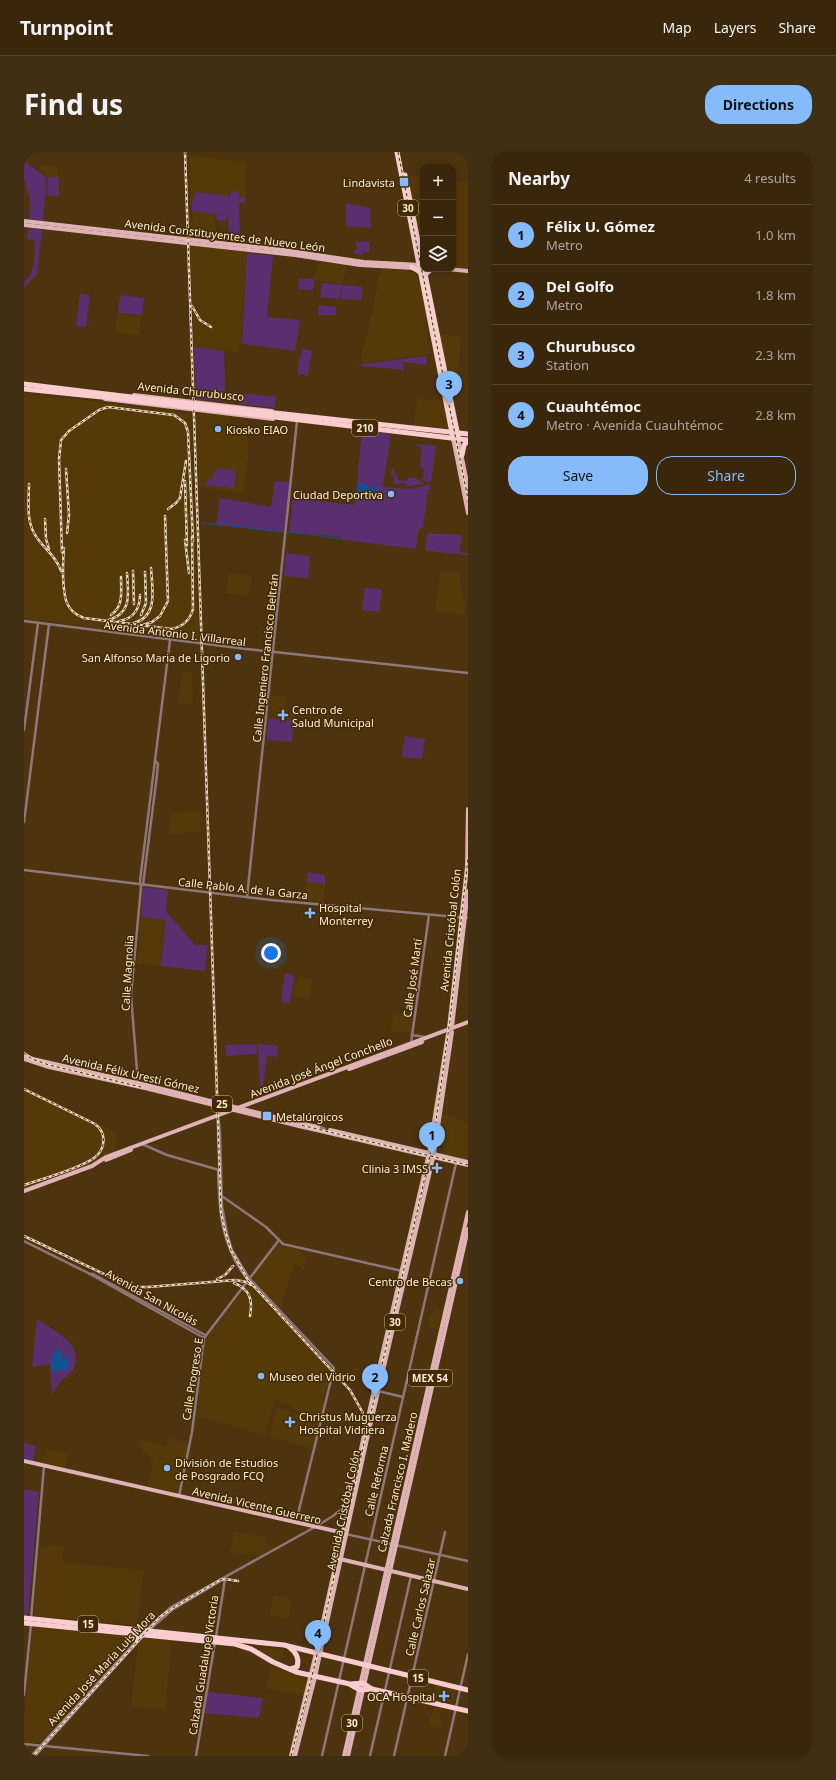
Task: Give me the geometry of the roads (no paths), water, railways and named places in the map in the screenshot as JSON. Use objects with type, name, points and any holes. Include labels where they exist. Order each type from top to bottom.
[{"type":"highway","name":"30","points":[[399,152],[402,159],[420,256]]},
{"type":"highway","name":"30","points":[[399,152],[420,258]]},
{"type":"highway","points":[[402,159],[402,173],[407,185]]},
{"type":"highway","points":[[412,267],[418,270],[420,268]]},
{"type":"highway","name":"30","points":[[423,272],[455,436]]},
{"type":"highway","name":"30","points":[[444,379],[449,417],[455,436]]},
{"type":"highway","name":"Avenida Churubusco","points":[[24,383],[37,388],[97,395],[121,400],[258,415],[278,419],[455,436],[468,434]]},
{"type":"highway","name":"Avenida Churubusco","points":[[24,390],[37,388]]},
{"type":"highway","name":"Avenida Churubusco","points":[[97,395],[114,395],[436,430],[468,441]]},
{"type":"highway","points":[[436,430],[444,429],[449,426],[449,417]]},
{"type":"highway","points":[[462,455],[464,445],[468,441]]},
{"type":"highway","points":[[24,1619],[31,1618]]},
{"type":"highway","name":"15","points":[[24,1619],[31,1618],[120,1627],[192,1639],[289,1646],[468,1690]]},
{"type":"highway","name":"15","points":[[31,1618],[80,1628],[201,1636],[248,1647],[289,1669],[313,1676],[350,1684],[362,1684],[372,1689],[468,1711]]},
{"type":"highway","points":[[69,1622],[80,1628],[91,1624]]},
{"type":"highway","points":[[110,1631],[120,1627]]},
{"type":"highway","points":[[137,1640],[143,1632]]},
{"type":"highway","points":[[174,1637],[175,1635],[185,1634]]},
{"type":"highway","points":[[192,1639],[193,1637],[201,1636]]},
{"type":"highway","points":[[289,1646],[296,1654],[298,1663],[296,1668],[289,1669]]},
{"type":"highway","name":"15","points":[[350,1684],[361,1690],[372,1689]]},
{"type":"main road","name":"Avenida Constituyentes de Nuevo León","points":[[24,221],[331,259],[360,265],[412,267]]},
{"type":"main road","name":"Avenida Constituyentes de Nuevo León","points":[[24,225],[227,246],[325,259],[338,258],[420,267]]},
{"type":"main road","points":[[456,270],[468,271]]},
{"type":"main road","name":"Avenida Churubusco","points":[[97,395],[187,400],[282,413]]},
{"type":"main road","name":"Avenida Churubusco","points":[[97,395],[114,401],[278,419]]},
{"type":"main road","points":[[186,410],[183,408],[183,404],[187,400]]},
{"type":"main road","points":[[201,402],[201,411]]},
{"type":"main road","points":[[210,412],[208,407],[211,403]]},
{"type":"main road","name":"30","points":[[455,436],[462,455],[468,487]]},
{"type":"main road","name":"30","points":[[455,436],[468,513]]},
{"type":"main road","name":"Avenida Cristóbal Colón","points":[[295,1756],[339,1559],[347,1510],[431,1155],[450,1030],[455,970],[465,918],[468,809]]},
{"type":"main road","name":"Avenida Cristóbal Colón","points":[[454,995],[459,975],[468,891]]},
{"type":"main road","points":[[455,970],[459,975]]},
{"type":"main road","name":"Avenida José Ángel Conchello","points":[[387,1053],[427,1037],[468,1024]]},
{"type":"main road","name":"Avenida José Ángel Conchello","points":[[24,1192],[89,1170],[108,1159],[144,1144],[468,1024]]},
{"type":"main road","name":"Avenida Cristóbal Colón","points":[[431,1155],[444,1061],[450,1030]]},
{"type":"main road","name":"Avenida Félix Uresti Gómez","points":[[24,1055],[33,1059],[299,1124],[431,1155],[468,1162]]},
{"type":"main road","name":"Avenida Félix Uresti Gómez","points":[[24,1059],[49,1067],[143,1085]]},
{"type":"main road","name":"Avenida Félix Uresti Gómez","points":[[431,1155],[468,1166]]},
{"type":"main road","name":"Calzada Francisco I. Madero","points":[[394,1544],[468,1212]]},
{"type":"main road","name":"Calzada Francisco I. Madero","points":[[348,1756],[366,1666],[468,1228]]},
{"type":"main road","name":"Avenida Cristóbal Colón","points":[[347,1510],[376,1391]]},
{"type":"main road","name":"Avenida Vicente Guerrero","points":[[24,1461],[344,1534]]},
{"type":"main road","points":[[339,1559],[468,1589]]},
{"type":"main road","name":"Avenida Cristóbal Colón","points":[[290,1756],[313,1676]]},
{"type":"main road","name":"Calzada Francisco I. Madero","points":[[344,1756],[361,1690]]},
{"type":"street","name":"Calle Ingeniero Francisco Beltrán","points":[[248,897],[297,421]]},
{"type":"street","name":"Avenida Antonio I. Villarreal","points":[[24,621],[170,640],[468,673]]},
{"type":"street","points":[[24,730],[38,623]]},
{"type":"street","points":[[24,822],[49,624]]},
{"type":"street","name":"Calle Magnolia","points":[[143,1085],[131,1000],[141,886],[170,640]]},
{"type":"street","name":"Calle Pablo A. de la Garza","points":[[24,870],[141,886],[465,918]]},
{"type":"street","name":"Calle José Martí","points":[[411,1043],[428,915]]},
{"type":"street","points":[[412,1035],[427,1037]]},
{"type":"street","name":"25","points":[[143,1085],[243,1108],[321,1129]]},
{"type":"street","name":"25","points":[[143,1085],[235,1111],[313,1130],[321,1129]]},
{"type":"street","points":[[218,1117],[220,1195],[224,1222],[231,1247],[249,1279],[334,1368],[296,1522]]},
{"type":"street","points":[[144,1144],[167,1155],[220,1170]]},
{"type":"street","name":"Calle Reforma","points":[[322,1756],[456,1163]]},
{"type":"street","points":[[220,1195],[287,1245],[404,1272]]},
{"type":"street","name":"Calle Progreso E","points":[[179,1496],[192,1432],[205,1336],[279,1240]]},
{"type":"street","name":"Avenida San Nicolás","points":[[24,1241],[90,1274],[205,1336]]},
{"type":"street","points":[[376,1391],[403,1397]]},
{"type":"street","points":[[24,1694],[44,1466]]},
{"type":"street","name":"Avenida José María Luis Mora","points":[[35,1756],[42,1746],[143,1632],[172,1610],[226,1577],[347,1510]]},
{"type":"street","name":"Calle Carlos Salazar","points":[[394,1756],[445,1532]]},
{"type":"street","points":[[344,1534],[468,1561]]},
{"type":"street","points":[[370,1756],[411,1576]]},
{"type":"street","name":"Calzada Guadalupe Victoria","points":[[196,1756],[226,1577]]},
{"type":"street","name":"Avenida José María Luis Mora","points":[[31,1756],[42,1746],[137,1640]]},
{"type":"street","points":[[445,1756],[468,1654]]},
{"type":"street","points":[[24,1744],[148,1756]]},
{"type":"water","points":[[361,483],[370,488],[377,487],[377,498],[366,499],[362,497],[357,491],[358,485]]},
{"type":"water","points":[[57,1349],[63,1354],[61,1357],[63,1359],[68,1356],[69,1361],[66,1371],[52,1371],[51,1357]]},
{"type":"waterway","points":[[202,523],[284,532]]},
{"type":"waterway","points":[[289,532],[343,539]]},
{"type":"railway","points":[[185,152],[221,1212],[231,1250],[248,1280],[350,1390],[363,1413]]},
{"type":"railway","points":[[398,152],[468,499]]},
{"type":"railway","points":[[192,306],[200,320],[211,327]]},
{"type":"railway","points":[[62,552],[59,459],[61,440],[69,431],[99,410],[108,407],[174,415],[185,423],[188,432],[193,541]]},
{"type":"railway","points":[[168,509],[180,498],[186,461]]},
{"type":"railway","points":[[66,469],[69,515],[67,533]]},
{"type":"railway","points":[[185,481],[187,545]]},
{"type":"railway","points":[[29,484],[28,509],[31,527],[37,538],[56,560],[61,571]]},
{"type":"railway","points":[[143,625],[152,622],[160,616],[168,601],[165,516]]},
{"type":"railway","points":[[45,519],[46,539],[49,549]]},
{"type":"railway","points":[[64,548],[63,576],[66,602],[72,611],[77,615],[84,618],[171,629],[179,627],[185,622],[193,609],[192,537]]},
{"type":"railway","points":[[185,540],[189,573]]},
{"type":"railway","points":[[134,623],[142,619],[151,608],[153,592],[151,568]]},
{"type":"railway","points":[[133,571],[134,604]]},
{"type":"railway","points":[[141,615],[146,603],[145,572]]},
{"type":"railway","points":[[109,620],[117,617],[126,607],[128,595],[127,573]]},
{"type":"railway","points":[[111,615],[120,603],[121,577]]},
{"type":"railway","points":[[119,621],[129,618],[135,612],[139,604],[140,595]]},
{"type":"railway","points":[[291,1756],[314,1668],[433,1142],[450,1020],[468,858]]},
{"type":"railway","points":[[24,1053],[32,1059],[49,1065],[468,1165]]},
{"type":"railway","points":[[24,1089],[95,1124],[102,1132],[104,1141],[98,1154],[87,1162],[24,1185]]},
{"type":"railway","points":[[24,1236],[134,1287],[236,1280],[246,1282],[251,1285]]},
{"type":"railway","points":[[217,1279],[225,1275],[233,1266]]},
{"type":"railway","points":[[234,1283],[244,1288],[249,1296],[251,1305],[250,1316]]},
{"type":"railway","points":[[33,1756],[160,1617],[220,1580],[225,1579],[238,1581]]},
{"type":"place","name":"Lindavista","points":[[404,182]]},
{"type":"place","name":"Churubusco","points":[[449,404]]},
{"type":"place","name":"Kiosko EIAO","points":[[218,429]]},
{"type":"place","name":"Ciudad Deportiva","points":[[391,494]]},
{"type":"place","name":"San Alfonso Maria de Ligorio","points":[[238,657]]},
{"type":"place","name":"Centro de Salud Municipal","points":[[283,715]]},
{"type":"place","name":"Hospital Monterrey","points":[[310,913]]},
{"type":"place","name":"Metalúrgicos","points":[[267,1116]]},
{"type":"place","name":"Félix U. Gómez","points":[[432,1155]]},
{"type":"place","name":"Clinia 3 IMSS","points":[[437,1168]]},
{"type":"place","name":"Centro de Becas","points":[[460,1281]]},
{"type":"place","name":"Museo del Vidrio","points":[[261,1376]]},
{"type":"place","name":"Del Golfo","points":[[375,1397]]},
{"type":"place","name":"Christus Muguerza Hospital Vidriera","points":[[290,1422]]},
{"type":"place","name":"División de Estudios de Posgrado FCQ","points":[[167,1468]]},
{"type":"place","name":"Cuauhtémoc","points":[[318,1653]]},
{"type":"place","name":"OCA Hospital","points":[[444,1696]]}]
